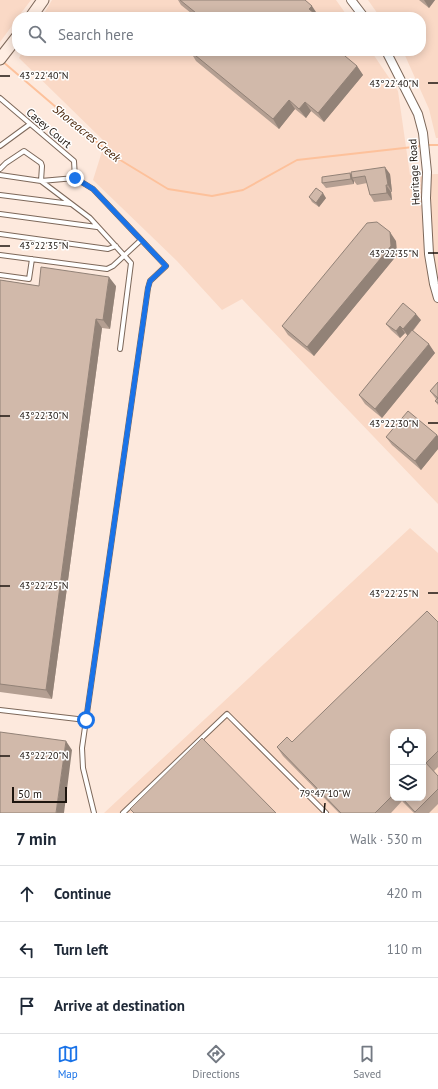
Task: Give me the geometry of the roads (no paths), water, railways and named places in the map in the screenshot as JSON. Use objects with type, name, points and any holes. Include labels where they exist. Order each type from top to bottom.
[{"type":"street","points":[[35,12],[43,0]]},
{"type":"street","points":[[351,0],[360,12]]},
{"type":"street","points":[[0,58],[12,43]]},
{"type":"street","name":"Heritage Road","points":[[389,56],[418,114],[423,133],[429,254],[438,298]]},
{"type":"lane","name":"Casey Court","points":[[0,98],[74,161],[75,178]]},
{"type":"lane","points":[[0,146],[30,124]]},
{"type":"lane","points":[[0,169],[24,151],[41,163],[41,181]]},
{"type":"lane","points":[[0,175],[41,181],[75,178],[93,189],[166,266],[150,281],[148,288],[82,748],[83,768],[94,813]]},
{"type":"lane","points":[[41,181],[90,218],[131,263],[120,349]]},
{"type":"lane","points":[[0,195],[71,204]]},
{"type":"lane","points":[[0,214],[98,227]]},
{"type":"lane","points":[[0,234],[108,249],[116,246]]},
{"type":"lane","points":[[0,255],[107,269],[113,266],[141,240]]},
{"type":"lane","points":[[0,275],[28,279],[32,259]]},
{"type":"lane","points":[[0,710],[86,720]]},
{"type":"lane","points":[[123,813],[227,714],[326,813]]},
{"type":"waterway","name":"Shoreacres Creek","points":[[2,61],[112,155],[168,189],[212,196],[243,190],[297,160],[422,146]]},
{"type":"waterway","name":"Shoreacres Creek","points":[[426,145],[438,145]]}]
